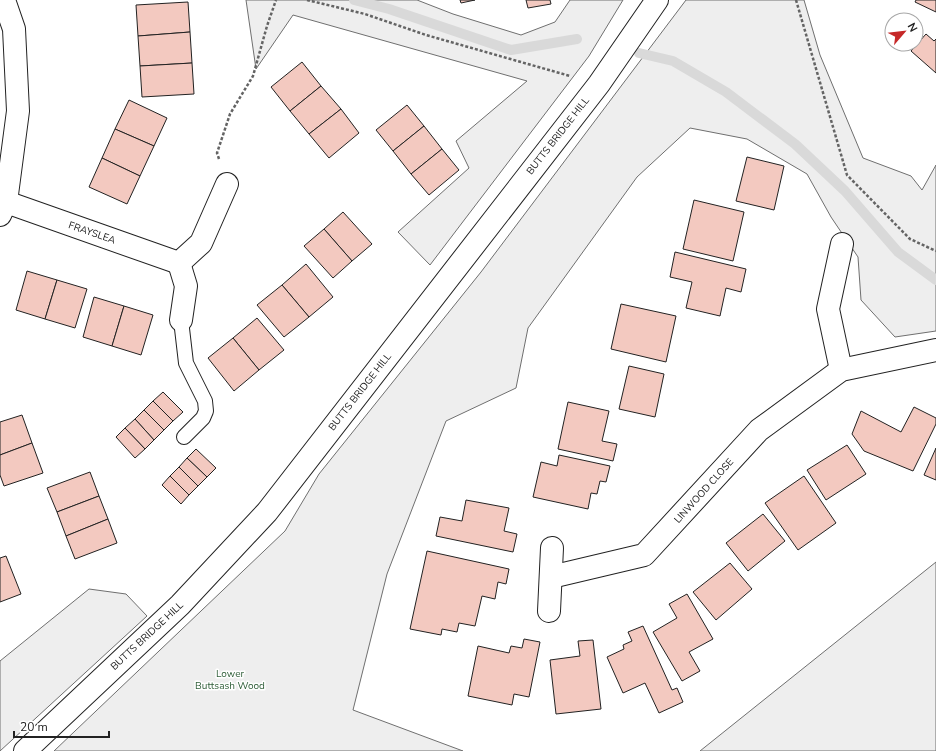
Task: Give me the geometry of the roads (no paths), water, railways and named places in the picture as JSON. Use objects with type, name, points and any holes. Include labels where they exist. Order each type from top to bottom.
[{"type":"street","points":[[3,209],[18,111],[14,29],[4,0]]},
{"type":"street","name":"BUTTS BRIDGE HILL","points":[[25,751],[180,605],[267,512],[599,84],[657,0]]},
{"type":"street","points":[[181,320],[186,286],[179,264],[201,243],[227,184]]},
{"type":"street","name":"FRAYSLEA","points":[[3,209],[179,264]]},
{"type":"street","points":[[841,370],[828,309],[842,244]]},
{"type":"street","name":"LINWOOD CLOSE","points":[[551,577],[644,556],[759,430],[841,370],[936,350]]},
{"type":"street","points":[[549,610],[552,548]]},
{"type":"lane","points":[[181,320],[186,363],[205,401],[206,411],[203,418],[184,437]]},
{"type":"waterway","points":[[354,0],[389,9],[511,50],[577,39]]},
{"type":"waterway","points":[[639,53],[673,61],[726,92],[795,144],[845,191],[898,252],[936,280]]},
{"type":"park label","name":"Lower Buttsash Wood","points":[[230,680]]}]
